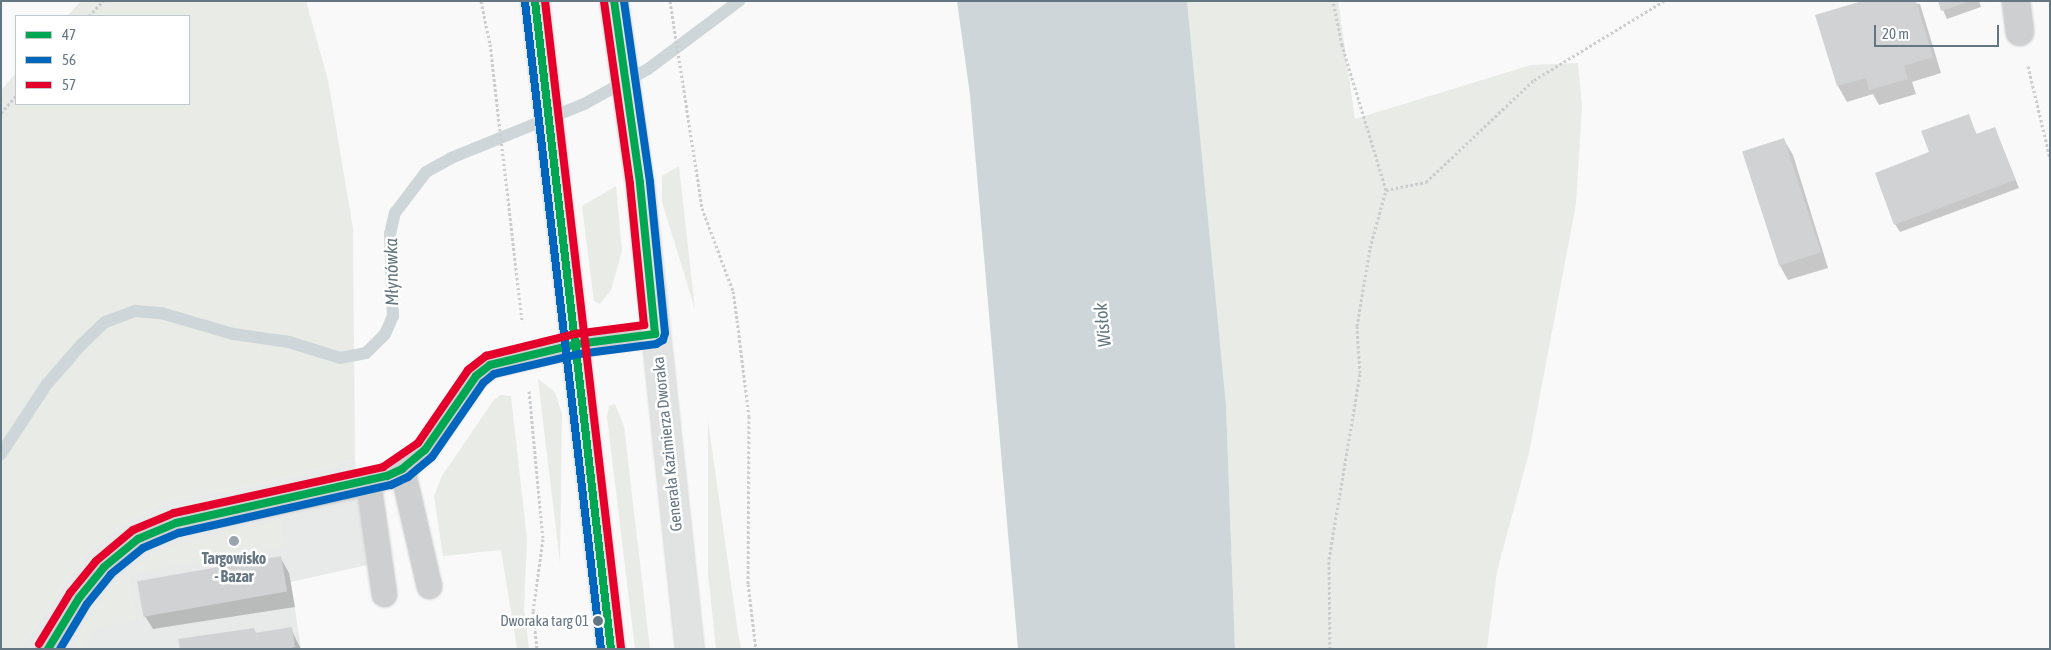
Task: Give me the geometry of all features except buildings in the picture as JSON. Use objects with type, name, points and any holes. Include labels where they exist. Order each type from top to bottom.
[{"type":"main road","name":"Generała Kazimierza Dworaka","points":[[614,1],[640,183],[690,649]]},
{"type":"main road","points":[[536,10],[611,649]]},
{"type":"street","points":[[2016,1],[2020,32]]},
{"type":"lane","points":[[48,649],[79,598],[104,566],[138,539],[176,523],[368,482],[402,469],[425,450],[476,376],[501,360],[576,344],[655,334]]},
{"type":"lane","points":[[402,469],[429,586]]},
{"type":"lane","points":[[368,482],[384,594]]},
{"type":"path","points":[[91,15],[103,1]]},
{"type":"path","points":[[481,1],[490,44],[513,236],[543,540],[533,611],[537,649]]},
{"type":"path","points":[[670,1],[702,208],[732,291],[737,320],[748,416],[748,584],[756,649]]},
{"type":"path","points":[[1330,649],[1329,559],[1360,373],[1357,326],[1370,248],[1386,190],[1342,44],[1333,1]]},
{"type":"path","points":[[1386,190],[1426,182],[1534,80],[1664,1]]},
{"type":"path","points":[[2020,32],[2050,158]]},
{"type":"path","points":[[1,112],[15,97]]},
{"type":"shaded area","points":[[81,1],[306,1],[328,80],[353,228],[355,460],[251,486],[171,500],[123,524],[83,557],[20,649],[1,649],[1,90],[15,74],[15,105],[190,105],[190,15],[68,15]]},
{"type":"shaded area","points":[[1187,1],[1338,1],[1355,119],[1531,65],[1578,63],[1582,106],[1576,204],[1529,453],[1497,571],[1487,649],[1235,649],[1226,405]]},
{"type":"shaded area","points":[[679,166],[695,309],[662,202],[662,176]]},
{"type":"shaded area","points":[[616,186],[622,251],[611,290],[600,304],[594,301],[582,206]]},
{"type":"shaded area","points":[[538,379],[555,392],[562,414],[560,563]]},
{"type":"shaded area","points":[[500,395],[511,396],[527,539],[524,609],[529,649],[517,649],[501,550],[443,556],[434,496],[442,476],[493,401]]},
{"type":"shaded area","points":[[615,404],[624,426],[650,649],[635,649],[607,417],[609,406]]},
{"type":"shaded area","points":[[708,421],[741,649],[716,649],[708,574]]},
{"type":"shaded area","name":"Targowisko - Bazar","points":[[355,460],[367,565],[291,582],[301,649],[20,649],[83,557],[123,524],[171,500],[251,486]]},
{"type":"shaded area","points":[[282,519],[284,548],[129,574],[137,621],[95,627],[83,649],[74,649],[84,624],[113,585],[154,553],[185,540]]},
{"type":"water","name":"Wisłok","points":[[957,1],[1187,1],[1226,405],[1235,649],[1018,649],[970,95]]},
{"type":"waterway","name":"Młynówka","points":[[1,454],[47,384],[81,345],[105,322],[136,311],[161,313],[233,334],[289,342],[340,358],[366,353],[385,334],[393,316],[390,234],[395,213],[426,172],[451,158],[584,104],[648,69],[739,1]]},
{"type":"transit line","name":"47","points":[[535,1],[611,649]]},
{"type":"transit line","name":"57","points":[[545,1],[621,648]]},
{"type":"transit line","name":"47","points":[[48,649],[79,598],[104,567],[138,539],[176,523],[387,476],[402,469],[425,450],[476,376],[490,365],[577,344],[655,334],[640,183],[614,1]]},
{"type":"transit line","name":"56","points":[[60,649],[87,604],[111,574],[143,548],[179,533],[391,485],[408,477],[432,457],[483,383],[494,374],[579,354],[656,344],[663,340],[665,333],[650,182],[624,1]]},
{"type":"transit line","name":"56","points":[[525,2],[601,649]]},
{"type":"transit line","name":"57","points":[[39,644],[70,593],[96,561],[133,530],[174,513],[383,467],[418,443],[468,370],[486,356],[575,334],[644,325],[630,184],[604,2]]},
{"type":"place","name":"Targowisko - Bazar","points":[[234,541]]},
{"type":"place","name":"Dworaka targ 01","points":[[598,621]]}]
